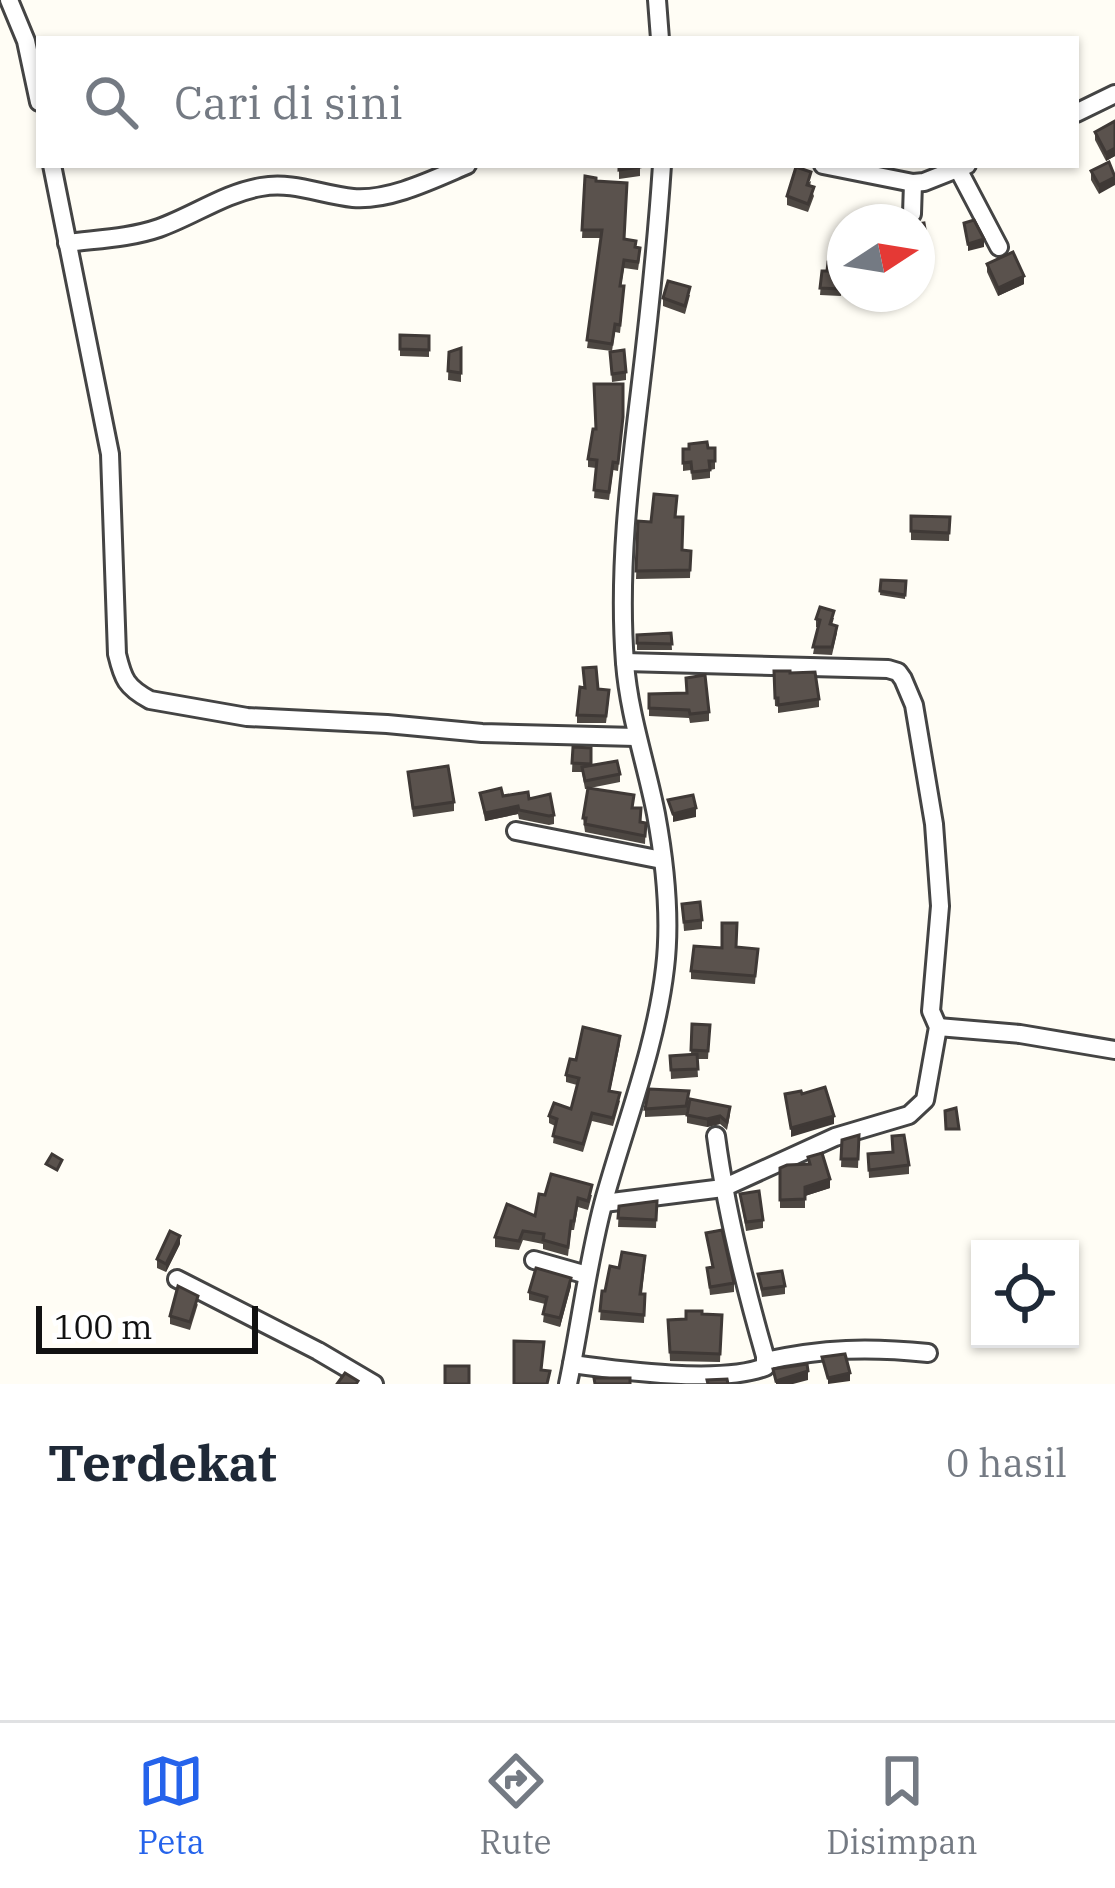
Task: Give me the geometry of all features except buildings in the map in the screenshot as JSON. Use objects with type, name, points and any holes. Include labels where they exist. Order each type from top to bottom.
[{"type":"street","points":[[9,0],[26,41],[36,88]]},
{"type":"street","points":[[657,0],[659,36]]},
{"type":"street","points":[[1079,112],[1115,94]]},
{"type":"street","points":[[53,168],[113,476],[117,654],[123,679],[135,692],[150,700],[247,717],[482,733],[636,737]]},
{"type":"street","points":[[68,243],[158,228],[265,186],[368,198],[459,168]]},
{"type":"street","points":[[568,1384],[587,1275],[665,968],[667,907],[656,813],[636,737],[625,662],[626,511],[662,168]]},
{"type":"street","points":[[838,168],[913,183],[934,172]]},
{"type":"street","points":[[963,168],[999,247]]},
{"type":"street","points":[[912,204],[913,183]]},
{"type":"street","points":[[604,1203],[723,1188],[836,1137],[916,1111],[925,1100],[938,1027],[931,1010],[940,906],[934,824],[914,705],[901,675],[888,669],[625,662]]},
{"type":"street","points":[[517,831],[662,860]]},
{"type":"street","points":[[938,1027],[1020,1034],[1115,1050]]},
{"type":"street","points":[[572,1364],[700,1381],[722,1381],[765,1367],[738,1262],[716,1136]]},
{"type":"street","points":[[534,1260],[587,1275]]},
{"type":"street","points":[[177,1279],[374,1384]]},
{"type":"street","points":[[765,1360],[864,1347],[928,1353]]}]
